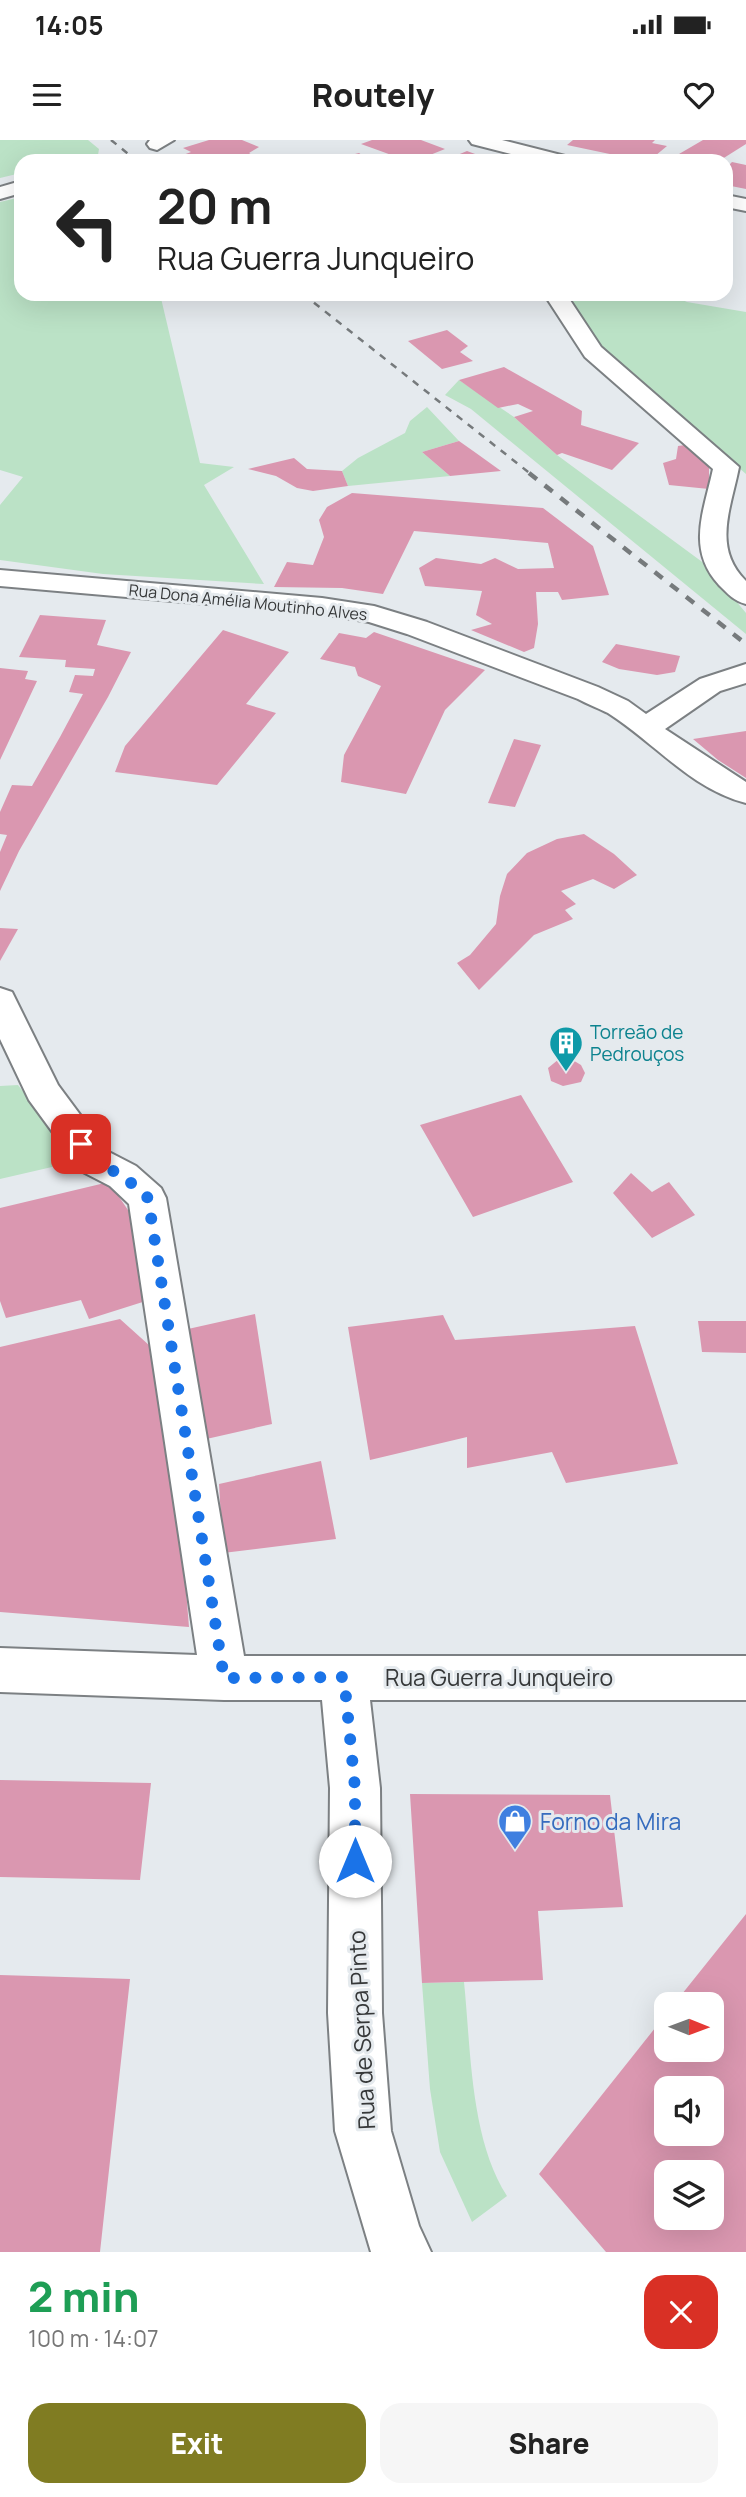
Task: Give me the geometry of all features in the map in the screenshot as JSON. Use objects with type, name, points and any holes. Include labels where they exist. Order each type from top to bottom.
[{"type":"street","points":[[479,140],[534,154]]},
{"type":"street","points":[[560,301],[593,352],[726,467],[712,542],[714,558],[724,574],[746,596]]},
{"type":"street","name":"Rua Dona Amélia Moutinho Alves","points":[[0,578],[322,606],[374,614],[588,692],[618,707],[673,750],[730,787],[746,793]]},
{"type":"street","points":[[646,728],[710,685],[746,673]]},
{"type":"street","points":[[0,1000],[42,1091],[94,1161],[123,1176],[148,1198],[224,1678]]},
{"type":"street","name":"Rua Guerra Junqueiro","points":[[0,1670],[224,1678],[746,1678]]},
{"type":"street","name":"Rua de Serpa Pinto","points":[[344,1677],[355,1788],[355,2013],[363,2131],[394,2238],[402,2252]]},
{"type":"green space","points":[[0,140],[88,140],[99,149],[98,154],[14,154],[14,175],[0,178]]},
{"type":"green space","points":[[14,199],[14,301],[162,301],[200,463],[234,467],[204,485],[264,584],[103,574],[0,560],[0,505],[23,477],[0,470],[0,202]]},
{"type":"green space","points":[[567,301],[685,301],[746,312],[746,474],[604,351]]},
{"type":"green space","points":[[459,380],[514,417],[557,455],[705,564],[746,613],[746,634],[471,409],[445,395]]},
{"type":"green space","points":[[427,407],[459,441],[422,452],[450,476],[348,486],[342,471],[358,458],[405,433],[410,421]]},
{"type":"green space","points":[[18,1085],[78,1161],[0,1179],[0,1086]]},
{"type":"green space","points":[[464,1982],[479,2121],[495,2173],[507,2196],[472,2222],[440,2152],[430,2089],[422,1983]]},
{"type":"building","points":[[209,140],[242,140],[259,147],[251,154],[186,154],[191,152],[183,148]]},
{"type":"building","points":[[372,140],[421,140],[445,149],[432,154],[389,154],[361,144]]},
{"type":"building","points":[[573,140],[655,140],[652,143],[667,146],[657,154],[610,154],[567,145]]},
{"type":"building","points":[[703,140],[746,140],[746,144],[730,154],[679,154]]},
{"type":"building","points":[[733,162],[746,165],[746,189],[733,186]]},
{"type":"building","points":[[447,330],[468,346],[460,352],[473,361],[442,369],[408,341]]},
{"type":"building","points":[[504,367],[582,411],[581,425],[639,443],[612,470],[562,453],[557,455],[514,417],[533,411],[518,404],[498,408],[459,380]]},
{"type":"building","points":[[459,441],[501,471],[450,476],[422,452]]},
{"type":"building","points":[[685,445],[698,450],[709,462],[709,489],[669,485],[663,463],[676,459],[678,446]]},
{"type":"building","points":[[294,458],[307,469],[342,471],[348,486],[313,491],[297,488],[276,476],[248,469]]},
{"type":"building","points":[[352,493],[543,508],[593,546],[609,595],[562,600],[558,592],[536,592],[538,624],[534,648],[524,652],[471,630],[492,624],[476,615],[482,591],[425,586],[419,568],[436,558],[481,564],[495,558],[518,569],[554,568],[548,543],[414,531],[383,594],[342,588],[274,587],[287,562],[313,565],[324,537],[319,520],[327,507]]},
{"type":"building","points":[[40,615],[106,620],[97,645],[131,652],[19,851],[0,891],[0,852],[7,835],[0,834],[0,812],[12,785],[32,786],[60,737],[83,694],[69,692],[75,675],[93,676],[95,669],[65,667],[66,660],[19,657]]},
{"type":"building","points":[[223,630],[289,652],[246,704],[276,713],[217,785],[115,772],[125,746]]},
{"type":"building","points":[[374,632],[485,670],[445,710],[406,794],[341,782],[344,755],[381,686],[358,676],[355,667],[320,659],[339,633],[366,638]]},
{"type":"building","points":[[616,644],[680,656],[675,672],[657,675],[619,669],[602,662]]},
{"type":"building","points":[[0,668],[28,671],[25,679],[37,681],[0,760]]},
{"type":"building","points":[[746,731],[746,778],[693,739]]},
{"type":"building","points":[[514,739],[541,745],[515,807],[488,803]]},
{"type":"building","points":[[584,834],[614,854],[637,875],[614,889],[593,879],[561,891],[576,904],[565,910],[573,919],[534,935],[479,990],[457,963],[470,955],[496,924],[500,896],[507,874],[527,853],[557,839]]},
{"type":"building","points":[[0,928],[18,929],[0,961]]},
{"type":"building","name":"Torreão de Pedrouços","points":[[559,1059],[571,1059],[581,1065],[585,1073],[581,1082],[563,1086],[551,1081],[548,1068]]},
{"type":"building","points":[[521,1095],[573,1182],[473,1217],[420,1125]]},
{"type":"building","points":[[631,1173],[652,1192],[669,1182],[695,1215],[652,1238],[613,1193]]},
{"type":"building","points":[[109,1182],[130,1213],[149,1300],[89,1319],[81,1300],[6,1318],[0,1301],[0,1208]]},
{"type":"building","points":[[255,1314],[272,1424],[202,1440],[188,1329]]},
{"type":"building","points":[[443,1315],[455,1340],[635,1326],[678,1464],[566,1483],[552,1452],[467,1468],[467,1437],[370,1460],[348,1327]]},
{"type":"building","points":[[120,1319],[150,1346],[178,1492],[189,1627],[0,1612],[0,1347]]},
{"type":"building","points":[[698,1321],[746,1321],[746,1353],[702,1352]]},
{"type":"building","points":[[321,1461],[336,1539],[223,1553],[219,1484]]},
{"type":"building","points":[[0,1780],[151,1783],[140,1880],[0,1877]]},
{"type":"building","name":"Forno da Mira","points":[[410,1794],[610,1795],[623,1907],[538,1911],[543,1980],[422,1983]]},
{"type":"building","points":[[746,1914],[746,2252],[606,2252],[539,2174],[654,2029],[654,2062],[724,2062],[724,1992],[684,1992]]},
{"type":"building","points":[[0,1975],[130,1979],[100,2252],[0,2252]]},
{"type":"railway","points":[[111,140],[128,154]]},
{"type":"railway","points":[[312,301],[532,475]]},
{"type":"railway","points":[[529,473],[746,644]]},
{"type":"place","name":"Torreão de Pedrouços","points":[[566,1073]]},
{"type":"place","name":"Forno da Mira","points":[[515,1851]]},
{"type":"route","points":[[81,1144],[94,1161],[123,1176],[148,1198],[224,1678],[344,1677],[355,1788],[355,1861]]}]
